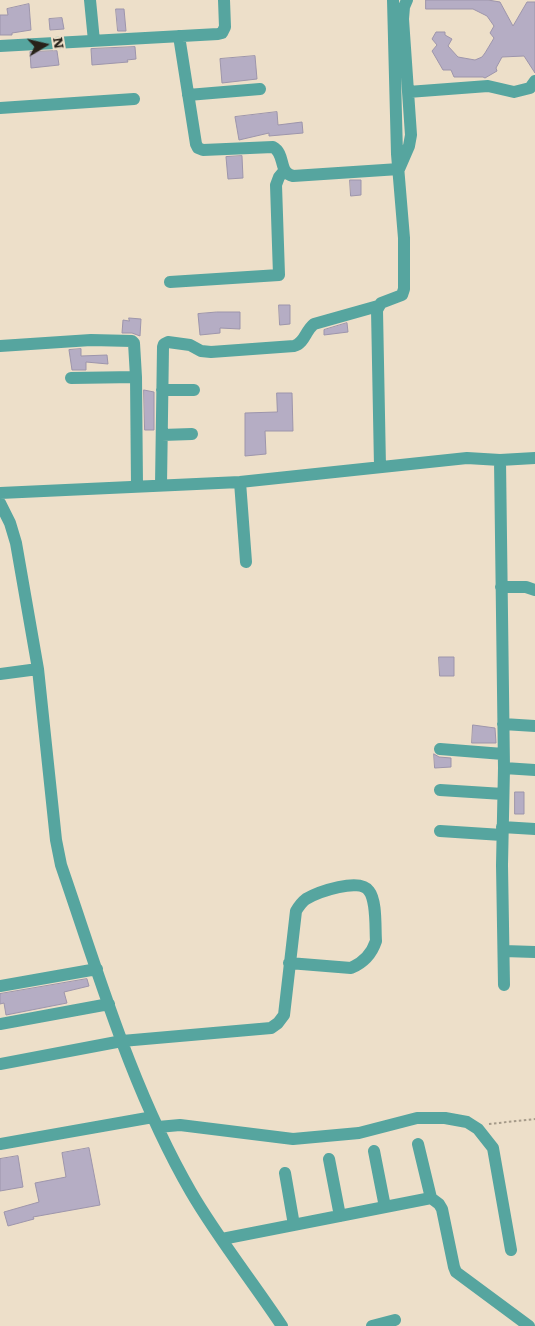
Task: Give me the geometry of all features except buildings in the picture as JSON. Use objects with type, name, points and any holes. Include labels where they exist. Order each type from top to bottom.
[{"type":"street","points":[[90,0],[94,40]]},
{"type":"street","points":[[0,46],[222,33],[225,27],[224,0]]},
{"type":"street","points":[[161,485],[164,344],[168,342],[190,345],[201,351],[211,352],[294,346],[302,342],[310,327],[314,324],[378,306],[402,295],[404,289],[404,238],[399,169],[393,0]]},
{"type":"street","points":[[399,169],[409,146],[410,135],[403,19],[407,0]]},
{"type":"street","points":[[179,36],[198,148],[203,150],[273,148],[279,153],[284,171],[288,175],[293,176],[399,169]]},
{"type":"street","points":[[408,92],[488,86],[514,92],[533,85]]},
{"type":"street","points":[[188,95],[260,88]]},
{"type":"street","points":[[0,108],[134,99]]},
{"type":"street","points":[[170,282],[279,275],[276,185],[284,171]]},
{"type":"street","points":[[378,306],[380,467]]},
{"type":"street","points":[[0,346],[128,340],[134,343],[137,486]]},
{"type":"street","points":[[71,378],[136,377]]},
{"type":"street","points":[[162,390],[194,390]]},
{"type":"street","points":[[162,435],[192,434]]},
{"type":"street","points":[[0,493],[240,482],[467,458],[500,460],[535,458]]},
{"type":"street","points":[[500,460],[504,768],[502,831],[504,985]]},
{"type":"street","points":[[240,482],[246,562]]},
{"type":"street","points":[[0,503],[10,523],[16,543],[38,668],[56,840],[61,865],[122,1041],[156,1122],[191,1192],[282,1326]]},
{"type":"street","points":[[501,587],[526,587],[535,590]]},
{"type":"street","points":[[0,674],[38,668]]},
{"type":"street","points":[[503,724],[535,726]]},
{"type":"street","points":[[440,749],[503,754]]},
{"type":"street","points":[[504,768],[535,770]]},
{"type":"street","points":[[440,790],[503,794]]},
{"type":"street","points":[[440,831],[535,829]]},
{"type":"street","points":[[0,1064],[122,1041],[271,1028],[284,1015],[289,963],[296,911],[300,904],[307,898],[340,887],[364,886],[369,890],[373,900],[376,941],[374,948],[368,955],[352,968],[289,963]]},
{"type":"street","points":[[504,951],[535,952]]},
{"type":"street","points":[[0,986],[97,969]]},
{"type":"street","points":[[0,1024],[109,1004]]},
{"type":"street","points":[[0,1144],[156,1122],[294,1139],[359,1133],[417,1118],[445,1118],[467,1122],[478,1129],[493,1148],[511,1250]]},
{"type":"street","points":[[418,1144],[431,1198],[442,1209],[456,1272],[529,1326]]},
{"type":"street","points":[[374,1151],[385,1207]]},
{"type":"street","points":[[330,1159],[340,1216]]},
{"type":"street","points":[[285,1173],[294,1225]]},
{"type":"street","points":[[222,1239],[431,1198]]},
{"type":"street","points":[[372,1326],[395,1320]]},
{"type":"path","points":[[486,1124],[535,1119]]}]
